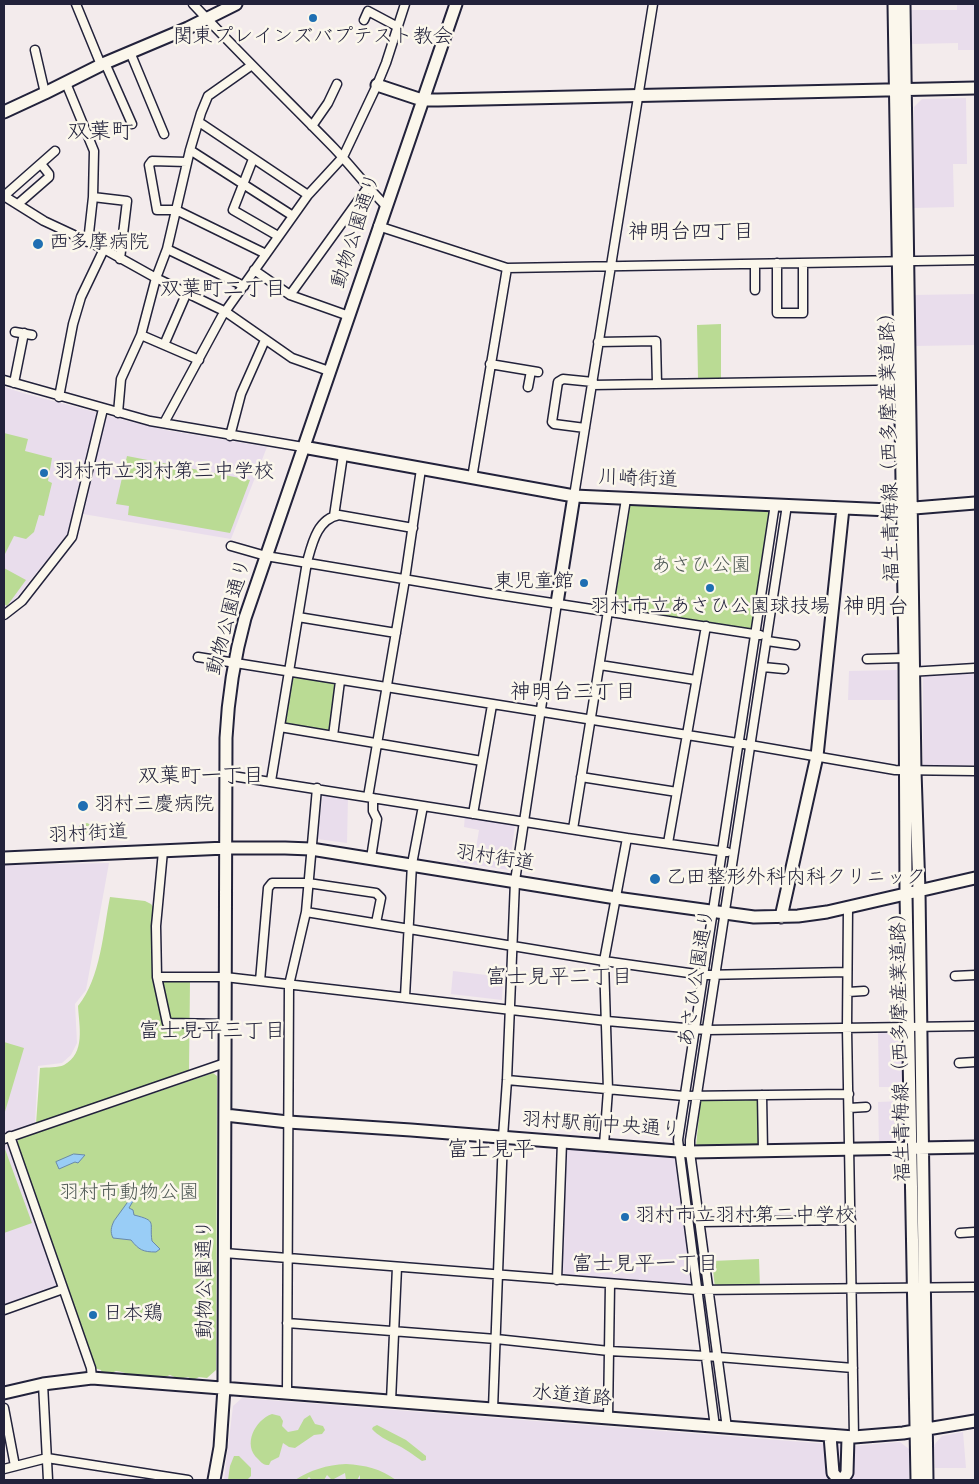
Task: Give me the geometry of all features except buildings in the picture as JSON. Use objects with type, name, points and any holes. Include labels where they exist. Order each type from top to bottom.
[{"type":"street","points":[[76,4],[132,124]]},
{"type":"street","points":[[193,4],[343,157],[385,205]]},
{"type":"street","points":[[164,423],[222,316],[308,195],[343,157],[377,85],[405,4]]},
{"type":"street","name":"動物公園通り","points":[[214,1480],[220,1447],[224,1388],[226,775],[228,698],[233,664],[245,618],[455,4]]},
{"type":"street","points":[[493,1409],[515,881],[557,602],[653,4]]},
{"type":"street","name":"福生青梅線（西多摩産業道路）","points":[[894,4],[900,90],[911,771],[919,891],[915,1027],[921,1430],[917,1480]]},
{"type":"street","name":"福生青梅線（西多摩産業道路）","points":[[900,90],[904,4]]},
{"type":"street","points":[[4,112],[103,64],[168,38],[207,19],[229,5]]},
{"type":"street","points":[[364,20],[368,11],[398,27]]},
{"type":"street","points":[[35,50],[45,93]]},
{"type":"street","points":[[130,52],[164,134]]},
{"type":"street","points":[[118,412],[121,379],[140,335],[156,278],[167,249],[190,150],[208,96],[252,65]]},
{"type":"street","points":[[66,83],[94,151],[93,197],[88,242]]},
{"type":"street","points":[[312,126],[328,103],[337,84]]},
{"type":"street","points":[[377,85],[422,100],[975,88]]},
{"type":"street","points":[[198,122],[308,195]]},
{"type":"street","points":[[190,150],[293,216]]},
{"type":"street","points":[[56,151],[4,196],[44,221],[104,249],[156,278],[226,312],[292,358],[329,371]]},
{"type":"street","points":[[253,159],[233,210],[278,236]]},
{"type":"street","points":[[188,162],[152,161],[149,165],[157,210],[176,210],[266,254]]},
{"type":"street","points":[[18,204],[49,176],[50,174],[41,164]]},
{"type":"street","points":[[290,295],[368,187]]},
{"type":"street","points":[[93,197],[127,201],[120,259]]},
{"type":"street","points":[[378,226],[507,268],[975,260]]},
{"type":"street","points":[[59,397],[73,324],[81,297],[104,249]]},
{"type":"street","points":[[167,249],[244,286]]},
{"type":"street","points":[[777,263],[777,313],[803,313],[803,263]]},
{"type":"street","points":[[755,264],[755,290]]},
{"type":"street","points":[[472,478],[507,268]]},
{"type":"street","points":[[254,270],[290,295],[349,316]]},
{"type":"street","points":[[164,345],[188,292]]},
{"type":"street","points":[[14,383],[19,333],[32,335]]},
{"type":"street","points":[[140,335],[199,360]]},
{"type":"street","points":[[230,436],[241,394],[265,340]]},
{"type":"street","points":[[598,342],[656,341],[657,384]]},
{"type":"street","points":[[490,364],[534,371],[528,387]]},
{"type":"street","points":[[585,428],[554,424],[552,422],[558,382],[563,379],[592,384],[904,380]]},
{"type":"street","points":[[4,380],[150,421],[303,447]]},
{"type":"street","points":[[4,615],[22,601],[72,537],[103,408]]},
{"type":"street","name":"川崎街道","points":[[303,447],[574,496],[843,508],[906,509],[975,503]]},
{"type":"street","points":[[334,516],[343,455]]},
{"type":"street","points":[[371,858],[377,819],[372,811],[371,797],[421,468]]},
{"type":"street","points":[[573,829],[626,499]]},
{"type":"street","name":"あさひ公園通り","points":[[721,1427],[706,1356],[697,1290],[684,1151],[690,1140],[716,975],[722,851],[775,504]]},
{"type":"street","name":"あさひ公園通り","points":[[721,1427],[718,1357],[700,1222],[684,1151],[678,1140],[703,975],[734,853],[787,505]]},
{"type":"street","points":[[781,916],[817,756],[843,508]]},
{"type":"street","name":"福生青梅線（西多摩産業道路）","points":[[906,509],[905,658],[909,672]]},
{"type":"street","points":[[271,781],[307,562],[314,537],[321,526],[334,516],[413,528]]},
{"type":"street","points":[[231,546],[266,556],[755,634],[795,645]]},
{"type":"street","points":[[298,617],[396,633]]},
{"type":"street","points":[[668,843],[706,626]]},
{"type":"street","points":[[198,657],[911,771],[975,771]]},
{"type":"street","points":[[867,659],[905,658]]},
{"type":"street","points":[[600,665],[696,680]]},
{"type":"street","points":[[763,667],[784,669]]},
{"type":"street","points":[[909,672],[975,668]]},
{"type":"street","points":[[333,736],[340,681]]},
{"type":"street","points":[[473,814],[492,705]]},
{"type":"street","points":[[280,727],[482,761]]},
{"type":"street","name":"福生青梅線（西多摩産業道路）","points":[[911,771],[906,894],[915,1027]]},
{"type":"street","points":[[226,775],[734,853]]},
{"type":"street","points":[[582,777],[677,792]]},
{"type":"street","points":[[287,1392],[288,984],[306,912],[317,788]]},
{"type":"street","points":[[405,997],[412,864],[423,806]]},
{"type":"street","points":[[604,1146],[608,1090],[604,961],[627,838]]},
{"type":"street","name":"羽村街道","points":[[4,858],[226,848],[311,849],[616,898],[754,917],[827,912],[975,878]]},
{"type":"street","points":[[163,851],[156,926],[157,977],[167,1023],[225,1024]]},
{"type":"street","points":[[260,981],[268,888],[272,883],[308,883],[376,893],[381,898],[376,923]]},
{"type":"street","points":[[830,1436],[833,1473],[841,1480],[846,1472],[851,1437],[853,1368],[847,1028],[848,908]]},
{"type":"street","points":[[306,912],[604,961],[703,975],[847,972]]},
{"type":"street","points":[[955,976],[975,975]]},
{"type":"street","points":[[157,977],[225,977],[607,1021],[707,1030],[975,1026]]},
{"type":"street","points":[[848,992],[864,991]]},
{"type":"street","points":[[960,1063],[975,1062]]},
{"type":"street","points":[[92,1378],[91,1368],[7,1138],[225,1063]]},
{"type":"street","points":[[507,1080],[684,1096],[849,1094]]},
{"type":"street","points":[[762,1095],[763,1151]]},
{"type":"street","points":[[849,1108],[866,1107]]},
{"type":"street","name":"羽村駅前中央通り","points":[[225,1115],[288,1122],[684,1151],[975,1147]]},
{"type":"street","points":[[557,1280],[562,1142]]},
{"type":"street","points":[[700,1222],[851,1220]]},
{"type":"street","points":[[960,1233],[975,1232]]},
{"type":"street","points":[[224,1253],[697,1290],[975,1287]]},
{"type":"street","points":[[391,1401],[397,1267]]},
{"type":"street","points":[[608,1418],[610,1284]]},
{"type":"street","points":[[4,1310],[63,1290]]},
{"type":"street","points":[[287,1323],[853,1368]]},
{"type":"street","name":"水道道路","points":[[4,1393],[43,1384],[92,1378],[851,1437],[882,1436],[975,1420]]},
{"type":"street","points":[[43,1384],[48,1480]]},
{"type":"street","points":[[4,1408],[6,1430],[15,1466]]},
{"type":"street","name":"福生青梅線（西多摩産業道路）","points":[[921,1430],[927,1480]]},
{"type":"street","points":[[4,1469],[47,1458],[188,1480]]},
{"type":"street","points":[[133,1480],[134,1472]]},
{"type":"shaded area","points":[[957,4],[975,4],[975,50],[958,50],[958,43],[912,44],[911,10],[957,10]]},
{"type":"shaded area","points":[[966,98],[967,164],[953,164],[954,207],[914,208],[914,107],[922,99]]},
{"type":"shaded area","points":[[975,294],[975,345],[914,346],[913,295]]},
{"type":"shaded area","name":"羽村市立羽村第三中学校","points":[[4,387],[99,413],[69,532],[8,608],[4,606]]},
{"type":"shaded area","points":[[104,415],[165,430],[267,447],[231,539],[83,514]]},
{"type":"shaded area","points":[[897,670],[897,700],[848,700],[849,671]]},
{"type":"shaded area","points":[[975,672],[975,765],[923,767],[923,676]]},
{"type":"shaded area","points":[[323,793],[348,797],[347,843],[317,839]]},
{"type":"shaded area","points":[[465,815],[515,825],[509,870],[457,862],[459,853],[475,855],[479,830],[464,827]]},
{"type":"shaded area","points":[[109,863],[86,990],[75,1004],[77,1043],[71,1055],[62,1063],[38,1066],[35,1125],[4,1134],[4,865]]},
{"type":"shaded area","points":[[453,971],[503,977],[502,1000],[451,994]]},
{"type":"shaded area","points":[[878,1032],[903,1032],[902,1087],[879,1087]]},
{"type":"shaded area","points":[[903,1101],[905,1139],[902,1142],[879,1143],[878,1102]]},
{"type":"shaded area","points":[[4,1144],[8,1146],[58,1286],[4,1304]]},
{"type":"shaded area","name":"羽村市立羽村第二中学校","points":[[566,1148],[679,1156],[696,1286],[562,1278]]},
{"type":"shaded area","points":[[242,1398],[854,1446],[900,1442],[909,1449],[909,1480],[224,1480],[233,1406]]},
{"type":"shaded area","points":[[963,1432],[966,1468],[935,1468],[934,1445],[942,1436]]},
{"type":"green space","points":[[721,324],[721,378],[698,378],[697,325]]},
{"type":"green space","points":[[4,433],[28,439],[25,451],[52,458],[48,481],[52,483],[44,516],[39,515],[34,532],[26,539],[14,536],[4,556]]},
{"type":"green space","points":[[127,456],[250,480],[230,533],[128,515],[129,506],[116,504]]},
{"type":"green space","name":"あさひ公園","points":[[630,505],[772,510],[756,632],[613,612]]},
{"type":"green space","points":[[4,568],[26,580],[7,606],[4,604]]},
{"type":"green space","points":[[293,677],[339,684],[332,735],[285,727]]},
{"type":"green space","points":[[87,823],[94,826],[95,829],[91,834],[83,835],[77,832],[80,825]]},
{"type":"green space","points":[[110,897],[145,901],[154,908],[154,981],[190,981],[189,1071],[36,1124],[40,1068],[64,1065],[76,1054],[80,1038],[78,1006],[92,982],[100,954]]},
{"type":"green space","points":[[4,1042],[24,1048],[4,1115]]},
{"type":"green space","name":"羽村市動物公園","points":[[213,1073],[217,1076],[216,1370],[207,1378],[199,1377],[193,1380],[188,1377],[179,1379],[170,1375],[163,1378],[146,1379],[116,1371],[102,1374],[101,1370],[94,1368],[16,1144],[19,1139]]},
{"type":"green space","points":[[701,1096],[761,1098],[761,1146],[696,1146]]},
{"type":"green space","points":[[4,1150],[32,1223],[4,1233]]},
{"type":"green space","points":[[759,1259],[760,1288],[715,1288],[712,1261]]},
{"type":"green space","points":[[272,1414],[280,1416],[283,1421],[282,1426],[288,1432],[298,1430],[304,1419],[310,1415],[315,1424],[323,1426],[325,1430],[322,1434],[314,1435],[295,1448],[283,1443],[279,1457],[271,1461],[269,1465],[265,1465],[253,1453],[251,1440],[260,1422]]},
{"type":"green space","points":[[377,1425],[406,1440],[426,1456],[426,1460],[422,1461],[405,1449],[380,1436],[372,1429]]},
{"type":"green space","points":[[234,1456],[239,1456],[251,1468],[251,1476],[247,1480],[228,1480]]},
{"type":"green space","points":[[346,1464],[372,1468],[396,1480],[360,1480],[360,1475],[357,1480],[346,1480],[345,1473],[332,1480],[327,1475],[324,1480],[312,1480],[309,1477],[306,1480],[295,1480],[319,1469]]},
{"type":"water","points":[[74,1154],[85,1155],[78,1163],[75,1162],[59,1169],[56,1162]]},
{"type":"water","points":[[139,1187],[140,1189],[129,1208],[133,1210],[134,1215],[147,1219],[151,1223],[152,1241],[160,1249],[156,1252],[142,1250],[131,1240],[113,1238],[111,1234],[114,1221]]},
{"type":"place","name":"関東プレインズバプテスト教会","points":[[313,18]]},
{"type":"place","name":"西多摩病院","points":[[38,244]]},
{"type":"place","name":"羽村市立羽村第三中学校","points":[[44,473]]},
{"type":"place","name":"東児童館","points":[[584,583]]},
{"type":"place","name":"羽村市立あさひ公園球技場","points":[[710,588]]},
{"type":"place","name":"羽村三慶病院","points":[[83,806]]},
{"type":"place","name":"乙田整形外科内科クリニック","points":[[655,879]]},
{"type":"place","name":"羽村市立羽村第二中学校","points":[[625,1217]]},
{"type":"place","name":"日本鶏","points":[[93,1315]]},
{"type":"district","name":"双葉町","points":[[100,133]]},
{"type":"district","name":"神明台四丁目","points":[[691,234]]},
{"type":"district","name":"双葉町二丁目","points":[[223,291]]},
{"type":"district","name":"神明台","points":[[876,608]]},
{"type":"district","name":"神明台三丁目","points":[[573,694]]},
{"type":"district","name":"双葉町一丁目","points":[[201,778]]},
{"type":"district","name":"富士見平二丁目","points":[[559,979]]},
{"type":"district","name":"富士見平三丁目","points":[[212,1033]]},
{"type":"district","name":"富士見平","points":[[491,1151]]},
{"type":"district","name":"富士見平一丁目","points":[[645,1266]]}]
